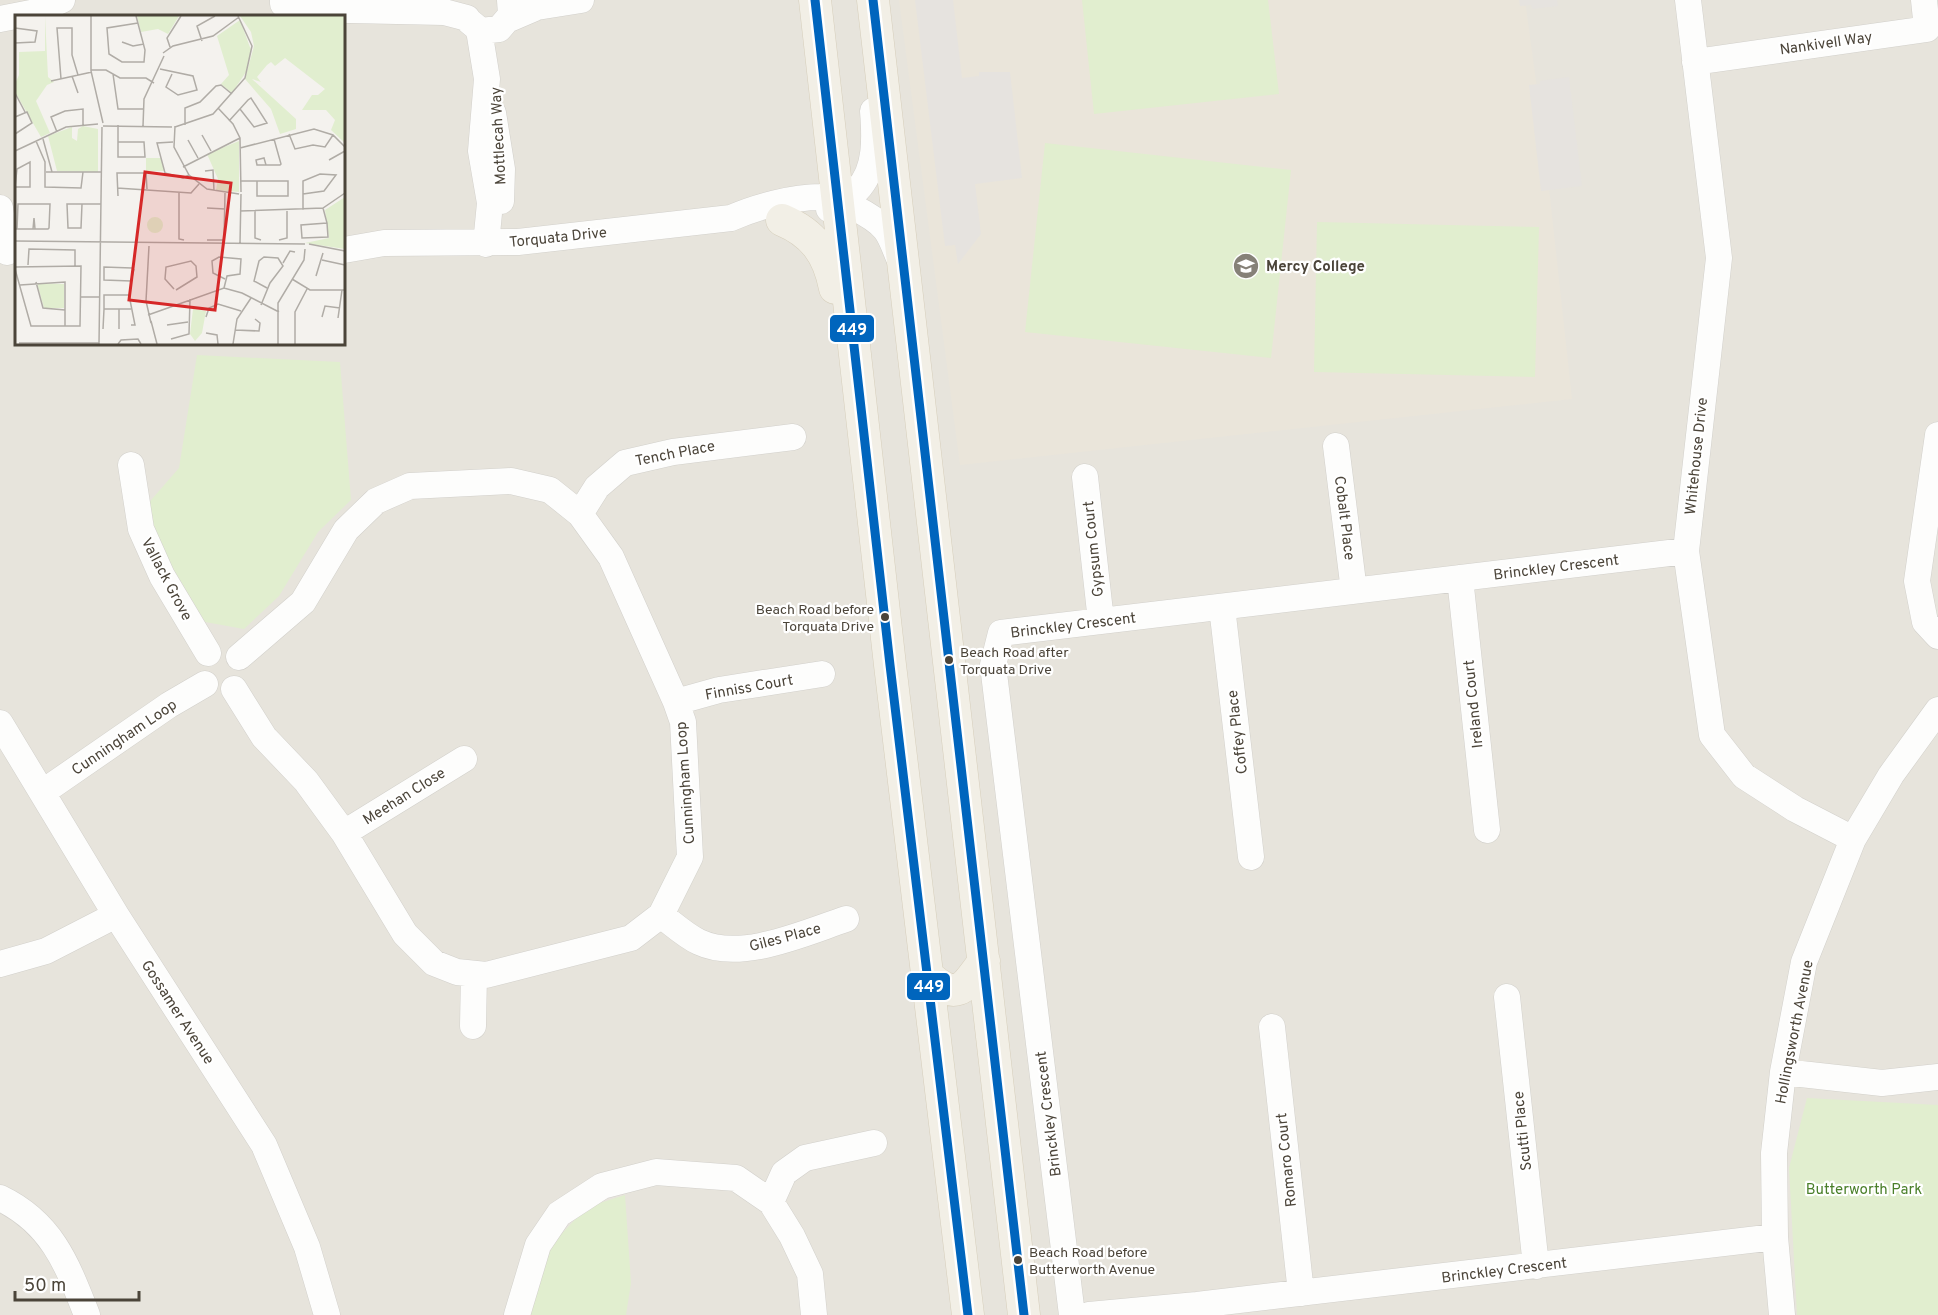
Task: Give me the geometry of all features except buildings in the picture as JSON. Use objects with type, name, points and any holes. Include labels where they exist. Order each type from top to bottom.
[{"type":"main road","points":[[815,0],[836,202],[968,1315]]},
{"type":"main road","points":[[873,1],[1024,1315]]},
{"type":"main road","points":[[782,220],[809,234],[823,254],[833,277],[856,373]]},
{"type":"main road","points":[[928,976],[942,988],[952,991],[964,988],[984,961]]},
{"type":"street","points":[[21,15],[36,12],[62,0]]},
{"type":"street","points":[[283,0],[283,4],[303,9],[490,12],[581,0]]},
{"type":"street","name":"Whitehouse Drive","points":[[1688,0],[1719,258],[1686,551],[1712,735],[1744,776],[1795,809],[1853,839]]},
{"type":"street","name":"Nankivell Way","points":[[1695,62],[1927,29],[1924,0]]},
{"type":"street","name":"Torquata Drive","points":[[731,218],[756,223],[824,214],[836,202],[856,190],[867,176],[875,138],[866,33],[873,1]]},
{"type":"street","name":"Mottlecah Way","points":[[490,12],[493,110],[502,169],[494,244]]},
{"type":"street","points":[[0,19],[15,16]]},
{"type":"street","name":"Torquata Drive","points":[[345,250],[384,243],[494,244],[731,218],[754,208],[822,196],[860,209],[886,229],[904,270]]},
{"type":"street","points":[[0,208],[8,252]]},
{"type":"street","name":"Torquata Drive","points":[[345,233],[369,236],[384,243]]},
{"type":"street","points":[[1938,435],[1917,581],[1925,622],[1938,636]]},
{"type":"street","name":"Tench Place","points":[[580,514],[597,487],[625,463],[673,452],[793,437]]},
{"type":"street","name":"Cobalt Place","points":[[1336,446],[1354,591]]},
{"type":"street","name":"Vallack Grove","points":[[131,465],[141,529],[162,576],[208,653]]},
{"type":"street","name":"Gypsum Court","points":[[1085,477],[1101,621]]},
{"type":"street","name":"Cunningham Loop","points":[[234,689],[264,737],[306,781],[344,833],[405,934],[434,963],[457,972],[486,975],[631,938],[661,915],[690,857],[683,722],[676,702],[611,557],[580,514],[550,490],[511,481],[410,486],[375,501],[346,530],[303,602],[239,657]]},
{"type":"street","name":"Brinckley Crescent","points":[[1072,1315],[993,665],[1001,633],[1686,551]]},
{"type":"street","name":"Ireland Court","points":[[1460,578],[1487,830]]},
{"type":"street","name":"Coffey Place","points":[[1222,607],[1251,857]]},
{"type":"street","points":[[219,648],[234,651],[244,663],[242,680],[234,689],[211,688],[205,684],[201,674],[203,659],[208,653],[219,648]]},
{"type":"street","name":"Finniss Court","points":[[676,702],[719,690],[822,674]]},
{"type":"street","name":"Cunningham Loop","points":[[44,792],[169,705],[205,684]]},
{"type":"street","name":"Hollingsworth Avenue","points":[[1782,1315],[1775,1238],[1774,1153],[1783,1072],[1804,962],[1853,839],[1891,775],[1938,710]]},
{"type":"street","name":"Gossamer Avenue","points":[[0,723],[44,792],[116,915],[264,1145],[307,1247],[327,1315]]},
{"type":"street","name":"Meehan Close","points":[[344,833],[464,759]]},
{"type":"street","points":[[0,964],[46,951],[116,915]]},
{"type":"street","name":"Giles Place","points":[[661,915],[699,942],[731,950],[778,942],[846,919]]},
{"type":"street","points":[[473,1026],[474,974]]},
{"type":"street","name":"Scutti Place","points":[[1507,997],[1536,1266]]},
{"type":"street","name":"Romaro Court","points":[[1272,1027],[1301,1293]]},
{"type":"street","points":[[1783,1072],[1882,1083],[1938,1077]]},
{"type":"street","points":[[771,1203],[784,1173],[805,1158],[874,1143]]},
{"type":"street","points":[[518,1315],[537,1245],[559,1214],[602,1186],[656,1172],[736,1178],[771,1203],[792,1236],[810,1274],[814,1315]]},
{"type":"street","points":[[0,1198],[30,1215],[45,1231],[64,1258],[87,1315]]},
{"type":"street","name":"Brinckley Crescent","points":[[1089,1315],[1197,1310],[1301,1293],[1775,1238]]},
{"type":"shaded area","points":[[0,0],[1938,0],[1938,1315],[0,1315]]},
{"type":"shaded area","name":"Mercy College","points":[[899,0],[1525,0],[1543,133],[1572,399],[960,465]]},
{"type":"shaded area","points":[[915,0],[953,0],[962,78],[979,76],[979,72],[1010,72],[1022,178],[975,184],[981,234],[958,264],[955,245],[945,246]]},
{"type":"shaded area","points":[[1519,0],[1557,0],[1558,6],[1532,9],[1531,5],[1520,6]]},
{"type":"shaded area","points":[[1569,77],[1582,186],[1541,191],[1529,85]]},
{"type":"green space","points":[[1082,0],[1268,0],[1279,94],[1094,114]]},
{"type":"green space","points":[[1045,143],[1291,170],[1271,358],[1025,332]]},
{"type":"green space","points":[[1317,222],[1539,227],[1535,377],[1314,372]]},
{"type":"green space","points":[[197,355],[340,362],[351,500],[318,532],[279,596],[244,629],[205,622],[162,550],[145,507],[179,468]]},
{"type":"green space","name":"Butterworth Park","points":[[1807,1098],[1938,1105],[1938,1315],[1797,1315],[1789,1168]]},
{"type":"green space","points":[[625,1195],[631,1283],[626,1315],[529,1315],[549,1247],[587,1207]]},
{"type":"transit line","name":"449","points":[[815,0],[890,665],[968,1315]]},
{"type":"transit line","name":"449","points":[[873,0],[1024,1315]]},
{"type":"place","name":"Mercy College","points":[[1246,266]]},
{"type":"place","name":"Beach Road before Torquata Drive","points":[[885,617]]},
{"type":"place","name":"Beach Road after Torquata Drive","points":[[949,660]]},
{"type":"place","name":"Beach Road before Butterworth Avenue","points":[[1018,1260]]}]
